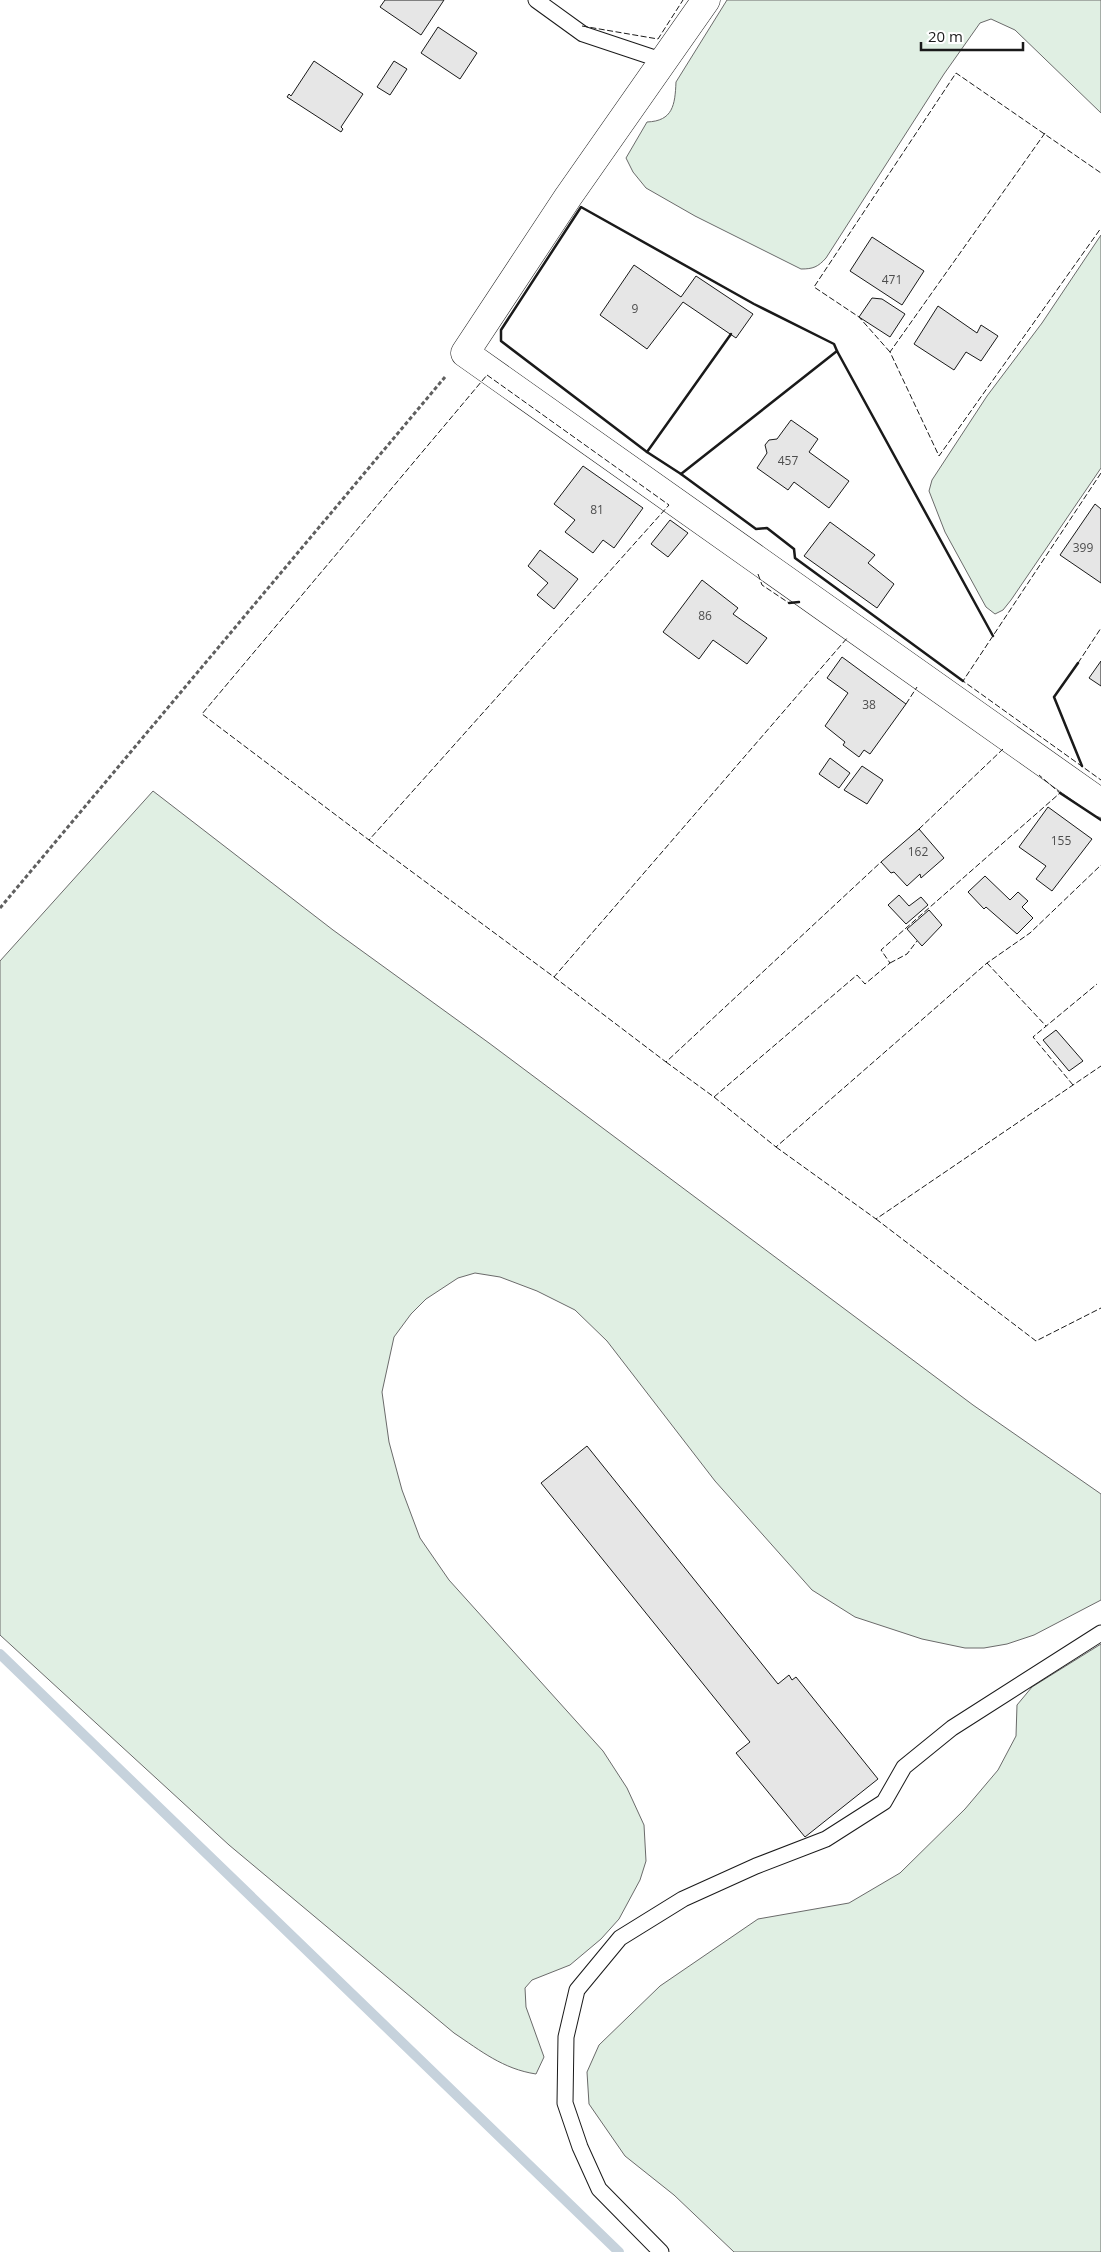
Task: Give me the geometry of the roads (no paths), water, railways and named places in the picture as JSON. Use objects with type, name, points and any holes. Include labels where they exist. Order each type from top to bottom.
[{"type":"street","points":[[706,0],[573,190],[465,353],[1101,803]]},
{"type":"lane","points":[[536,0],[583,34],[664,61]]},
{"type":"lane","points":[[661,2252],[599,2189],[580,2147],[565,2103],[566,2037],[577,1990],[620,1938],[683,1899],[756,1866],[826,1839],[884,1802],[904,1767],[952,1728],[1101,1633]]},
{"type":"waterway","points":[[0,1654],[619,2252]]}]
